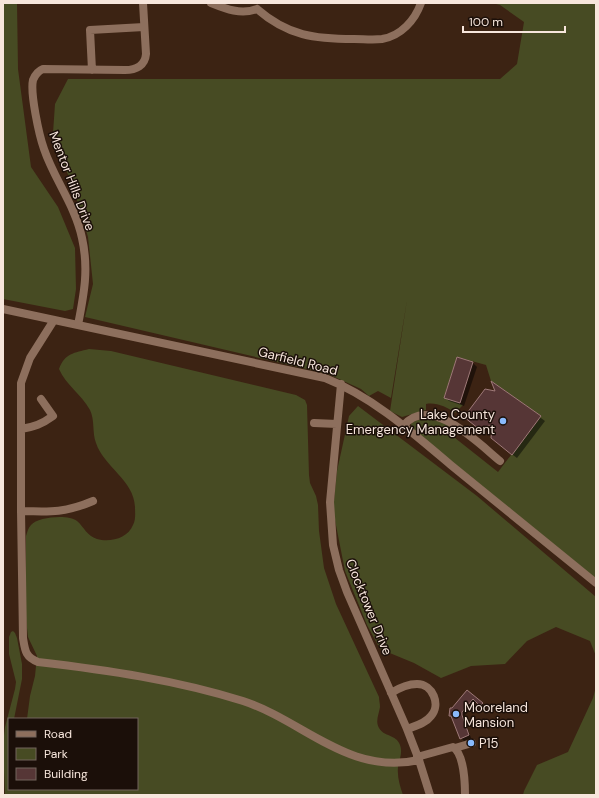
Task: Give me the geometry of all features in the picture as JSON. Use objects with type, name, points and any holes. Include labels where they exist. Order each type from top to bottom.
[{"type":"street","name":"Mentor Hills Drive","points":[[78,325],[86,283],[84,249],[73,210],[51,167],[44,149],[32,89],[35,76],[43,69],[126,70],[138,68],[145,58],[143,3]]},
{"type":"street","points":[[211,3],[239,12],[248,12],[256,6],[277,24],[312,37],[327,39],[377,39],[389,37],[403,29],[414,19],[421,3]]},
{"type":"street","points":[[92,70],[90,30],[144,26]]},
{"type":"street","name":"Garfield Road","points":[[3,309],[325,378],[341,384],[360,395],[403,426],[596,584]]},
{"type":"street","points":[[54,320],[30,358],[21,383],[22,638],[27,655],[38,662],[119,672],[244,701],[287,720],[341,751],[359,758],[377,762],[394,763],[472,743]]},
{"type":"street","name":"Clocktower Drive","points":[[341,384],[330,502],[333,544],[339,570],[347,592],[407,730],[430,795]]},
{"type":"street","points":[[21,429],[41,424],[53,416],[41,399]]},
{"type":"street","points":[[403,426],[409,419],[414,417],[428,414],[441,417],[452,423],[500,461]]},
{"type":"street","points":[[314,422],[337,424]]},
{"type":"street","points":[[21,511],[64,511],[77,508],[93,501]]},
{"type":"street","points":[[391,693],[409,684],[419,684],[430,690],[433,694],[435,708],[432,716],[424,722],[407,730]]},
{"type":"street","points":[[455,748],[460,755],[465,784],[465,795]]},
{"type":"green space","points":[[3,3],[17,3],[18,69],[31,167],[58,207],[75,248],[76,289],[73,309],[65,311],[3,299]]},
{"type":"green space","points":[[492,3],[596,3],[596,579],[412,429],[412,422],[424,419],[439,421],[449,425],[454,428],[450,434],[498,472],[541,416],[491,381],[486,365],[457,357],[444,397],[463,405],[455,413],[434,404],[426,404],[426,410],[402,417],[390,411],[407,300],[391,398],[378,391],[369,396],[361,389],[328,374],[85,317],[93,284],[88,237],[71,180],[61,161],[53,133],[55,104],[68,79],[500,79],[517,64],[524,22],[500,5]]},
{"type":"green space","points":[[89,349],[111,351],[296,395],[305,400],[307,405],[309,475],[310,483],[318,505],[319,531],[324,568],[336,604],[379,697],[380,707],[377,720],[379,728],[384,733],[396,739],[400,745],[401,754],[398,774],[403,795],[5,795],[3,744],[5,727],[16,682],[9,654],[9,637],[13,631],[17,638],[22,664],[22,679],[14,718],[8,718],[8,790],[138,790],[138,718],[27,718],[37,656],[28,637],[26,619],[26,536],[29,528],[35,522],[46,518],[67,518],[77,521],[88,534],[94,538],[113,540],[127,533],[135,521],[135,507],[130,489],[100,452],[95,439],[92,414],[59,369],[64,360],[74,353]]},
{"type":"green space","points":[[358,406],[477,496],[596,597],[596,656],[590,641],[556,627],[527,641],[505,664],[471,666],[441,678],[414,663],[380,649],[367,625],[345,571],[333,510],[337,471],[349,416]]},
{"type":"green space","points":[[596,687],[596,795],[523,795],[537,765],[568,752],[593,698]]},
{"type":"building","points":[[457,357],[473,362],[460,403],[444,398]]},
{"type":"building","name":"Lake County Emergency Management","points":[[491,381],[541,416],[512,455],[491,438],[492,425],[479,429],[464,417],[485,389],[495,391]]},
{"type":"building","name":"Mooreland Mansion","points":[[467,690],[483,703],[480,706],[473,699],[462,712],[469,735],[460,739],[451,716],[449,716],[450,708],[452,708]]},
{"type":"place","name":"Lake County Emergency Management","points":[[503,421]]},
{"type":"place","name":"Mooreland Mansion","points":[[456,714]]},
{"type":"place","name":"P15","points":[[471,743]]}]
